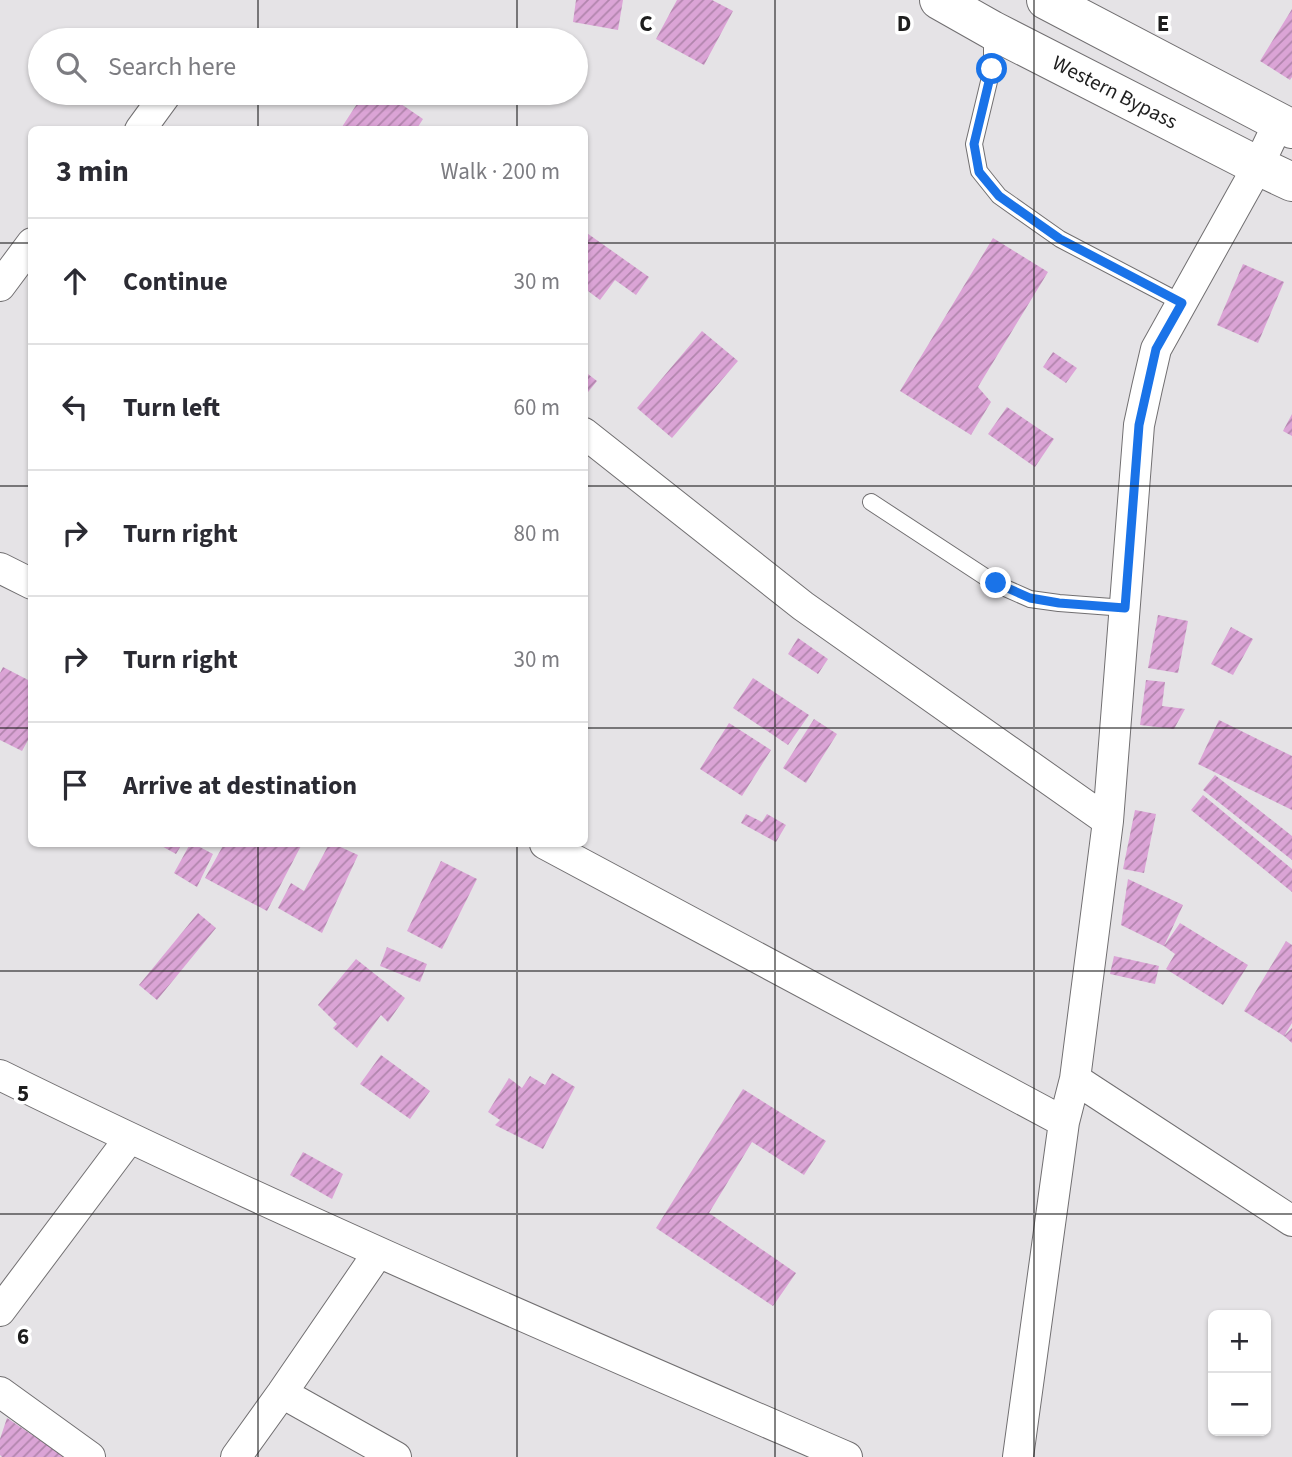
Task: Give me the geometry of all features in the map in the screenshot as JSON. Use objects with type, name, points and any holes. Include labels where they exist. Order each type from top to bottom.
[{"type":"main road","name":"Western Bypass","points":[[939,0],[992,30],[1275,174]]},
{"type":"main road","points":[[1046,0],[1285,125]]},
{"type":"street","points":[[143,126],[158,105]]},
{"type":"street","points":[[1018,1457],[1064,1122],[1075,1079],[1108,821],[1139,425],[1156,349],[1182,303],[1275,174],[1285,125]]},
{"type":"street","points":[[0,286],[28,248]]},
{"type":"street","points":[[588,436],[803,606],[1108,821]]},
{"type":"street","points":[[0,568],[28,582]]},
{"type":"street","points":[[551,847],[1064,1122]]},
{"type":"street","points":[[0,1075],[129,1139],[378,1253],[847,1457]]},
{"type":"street","points":[[1075,1079],[1292,1221]]},
{"type":"street","points":[[0,1311],[129,1139]]},
{"type":"street","points":[[236,1457],[378,1253]]},
{"type":"street","points":[[0,1392],[90,1457]]},
{"type":"street","points":[[282,1393],[396,1457]]},
{"type":"lane","points":[[992,30],[992,69],[974,144],[979,172],[999,196],[1060,239],[1182,303]]},
{"type":"lane","points":[[871,502],[996,583],[1030,598],[1125,608]]},
{"type":"building","points":[[576,0],[623,0],[618,30],[573,22]]},
{"type":"building","points":[[677,0],[712,0],[733,11],[704,65],[656,39]]},
{"type":"building","points":[[1292,9],[1292,77],[1290,80],[1260,61]]},
{"type":"building","points":[[356,105],[403,105],[423,119],[419,126],[343,126]]},
{"type":"building","points":[[588,234],[649,277],[636,295],[615,280],[600,300],[588,291]]},
{"type":"building","points":[[993,238],[1048,272],[978,387],[991,402],[971,435],[900,391]]},
{"type":"building","points":[[1243,264],[1284,282],[1258,343],[1217,325]]},
{"type":"building","points":[[702,331],[738,361],[672,438],[637,408]]},
{"type":"building","points":[[1053,352],[1077,368],[1066,383],[1043,367]]},
{"type":"building","points":[[588,374],[597,381],[588,392]]},
{"type":"building","points":[[1007,407],[1054,439],[1035,467],[988,434]]},
{"type":"building","points":[[1292,414],[1292,436],[1283,431]]},
{"type":"building","points":[[1158,615],[1188,621],[1178,673],[1148,668]]},
{"type":"building","points":[[1231,627],[1253,639],[1233,675],[1211,664]]},
{"type":"building","points":[[798,638],[828,659],[818,674],[788,654]]},
{"type":"building","points":[[3,667],[28,680],[28,740],[22,751],[0,740],[0,673]]},
{"type":"building","points":[[753,678],[809,715],[788,745],[733,708]]},
{"type":"building","points":[[1146,680],[1165,682],[1162,706],[1185,709],[1174,729],[1140,725]]},
{"type":"building","points":[[814,719],[837,734],[806,783],[783,768]]},
{"type":"building","points":[[1219,720],[1292,756],[1292,810],[1198,764]]},
{"type":"building","points":[[729,723],[771,750],[742,796],[700,769]]},
{"type":"building","points":[[1215,775],[1292,836],[1292,860],[1203,790]]},
{"type":"building","points":[[1203,795],[1292,869],[1292,892],[1191,810]]},
{"type":"building","points":[[1135,810],[1156,814],[1144,873],[1123,869]]},
{"type":"building","points":[[746,814],[762,822],[767,814],[786,825],[776,842],[741,823]]},
{"type":"building","points":[[163,847],[180,847],[176,854]]},
{"type":"building","points":[[188,847],[200,847],[213,854],[197,887],[174,873]]},
{"type":"building","points":[[222,847],[300,847],[267,911],[205,878]]},
{"type":"building","points":[[327,847],[341,847],[358,855],[322,933],[278,908],[291,883],[304,891]]},
{"type":"building","points":[[441,861],[477,879],[442,949],[407,931]]},
{"type":"building","points":[[1128,879],[1183,905],[1164,946],[1121,925]]},
{"type":"building","points":[[198,913],[216,928],[157,1000],[139,985]]},
{"type":"building","points":[[1180,923],[1248,965],[1223,1005],[1166,969],[1175,954],[1164,946]]},
{"type":"building","points":[[1286,941],[1292,945],[1292,1023],[1284,1036],[1244,1011]]},
{"type":"building","points":[[387,947],[427,964],[420,982],[380,966]]},
{"type":"building","points":[[1114,956],[1159,966],[1155,984],[1110,974]]},
{"type":"building","points":[[356,959],[405,998],[388,1022],[381,1015],[357,1048],[333,1028],[337,1024],[318,1005]]},
{"type":"building","points":[[1292,1028],[1292,1043],[1284,1036]]},
{"type":"building","points":[[381,1055],[430,1091],[410,1119],[360,1084]]},
{"type":"building","points":[[552,1073],[575,1087],[543,1149],[495,1125],[500,1120],[488,1112],[509,1078],[522,1088],[530,1076],[545,1085]]},
{"type":"building","points":[[743,1089],[826,1141],[804,1175],[752,1142],[709,1213],[796,1273],[773,1306],[656,1228]]},
{"type":"building","points":[[303,1152],[343,1174],[332,1199],[290,1175]]},
{"type":"building","points":[[7,1418],[65,1457],[2,1457],[0,1439]]},
{"type":"route","points":[[992,69],[974,144],[979,172],[999,196],[1060,239],[1182,303],[1156,349],[1139,425],[1125,608],[1030,598],[996,583]]}]
